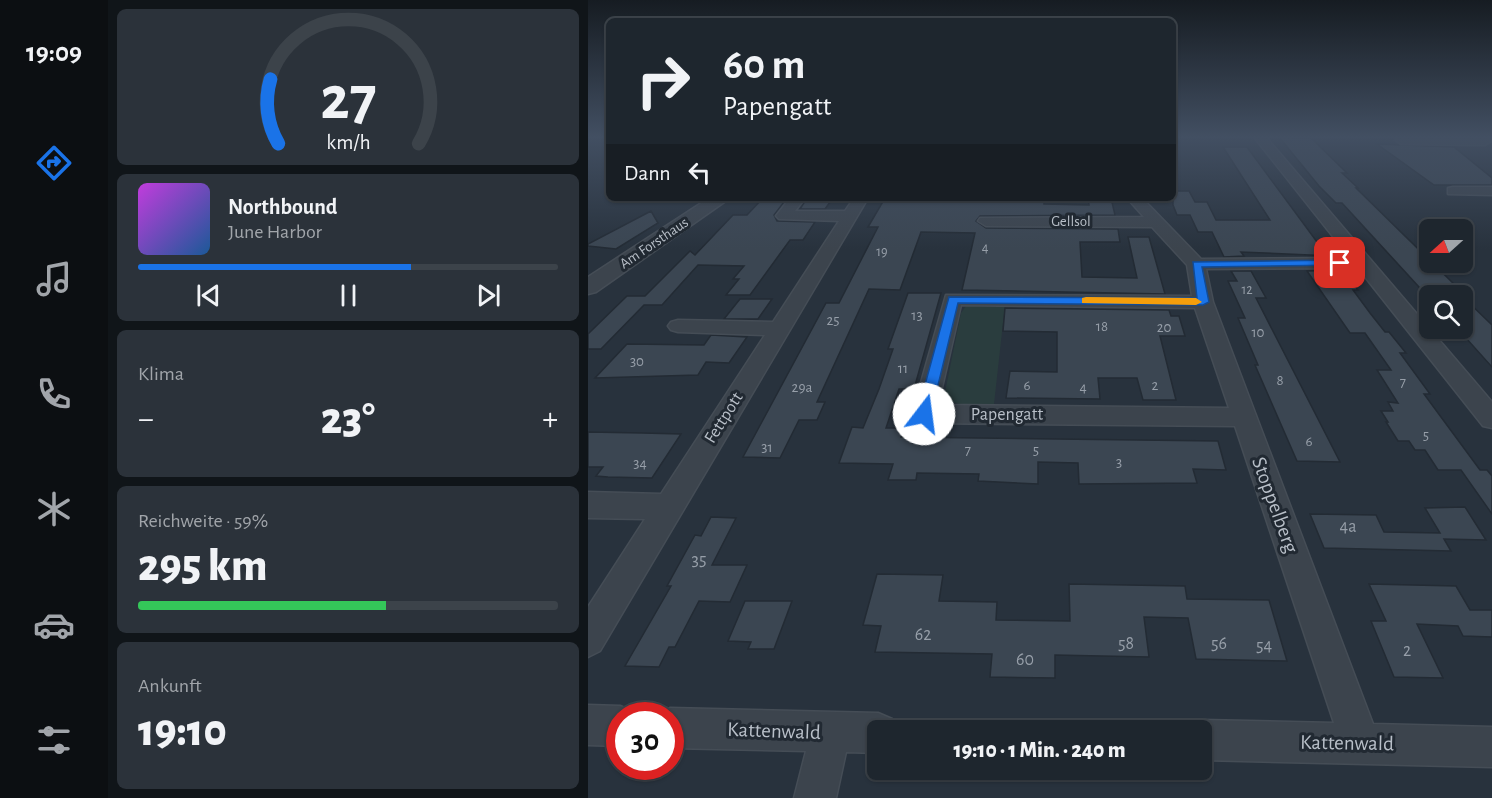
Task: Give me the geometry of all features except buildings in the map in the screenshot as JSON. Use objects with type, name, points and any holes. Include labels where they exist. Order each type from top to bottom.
[{"type":"street","points":[[1291,174],[1492,419]]},
{"type":"street","points":[[1453,191],[1492,191]]},
{"type":"street","name":"Am Forsthaus","points":[[588,287],[717,201]]},
{"type":"street","name":"Fettpott","points":[[796,201],[780,220],[855,207]]},
{"type":"street","points":[[1137,201],[1196,264],[1364,263]]},
{"type":"street","name":"Fettpott","points":[[588,639],[855,207]]},
{"type":"street","name":"Gellsol","points":[[986,221],[1156,222]]},
{"type":"street","name":"Stoppelberg","points":[[1196,264],[1203,302],[1361,744]]},
{"type":"street","name":"Papengatt","points":[[1203,302],[953,299],[924,414],[1244,417]]},
{"type":"street","points":[[678,327],[779,329]]},
{"type":"street","points":[[588,505],[669,507]]},
{"type":"street","points":[[588,725],[606,726]]},
{"type":"street","name":"Kattenwald","points":[[684,728],[867,733]]},
{"type":"street","points":[[815,798],[831,732]]},
{"type":"street","name":"Kattenwald","points":[[1212,740],[1492,747]]},
{"type":"shaded area","points":[[1005,305],[994,404],[960,404],[947,401],[945,392],[961,313],[966,306]]},
{"type":"slow traffic","points":[[1086,301],[1196,302]]},
{"type":"route","points":[[924,414],[953,299],[1203,302],[1196,264],[1340,263]]}]
